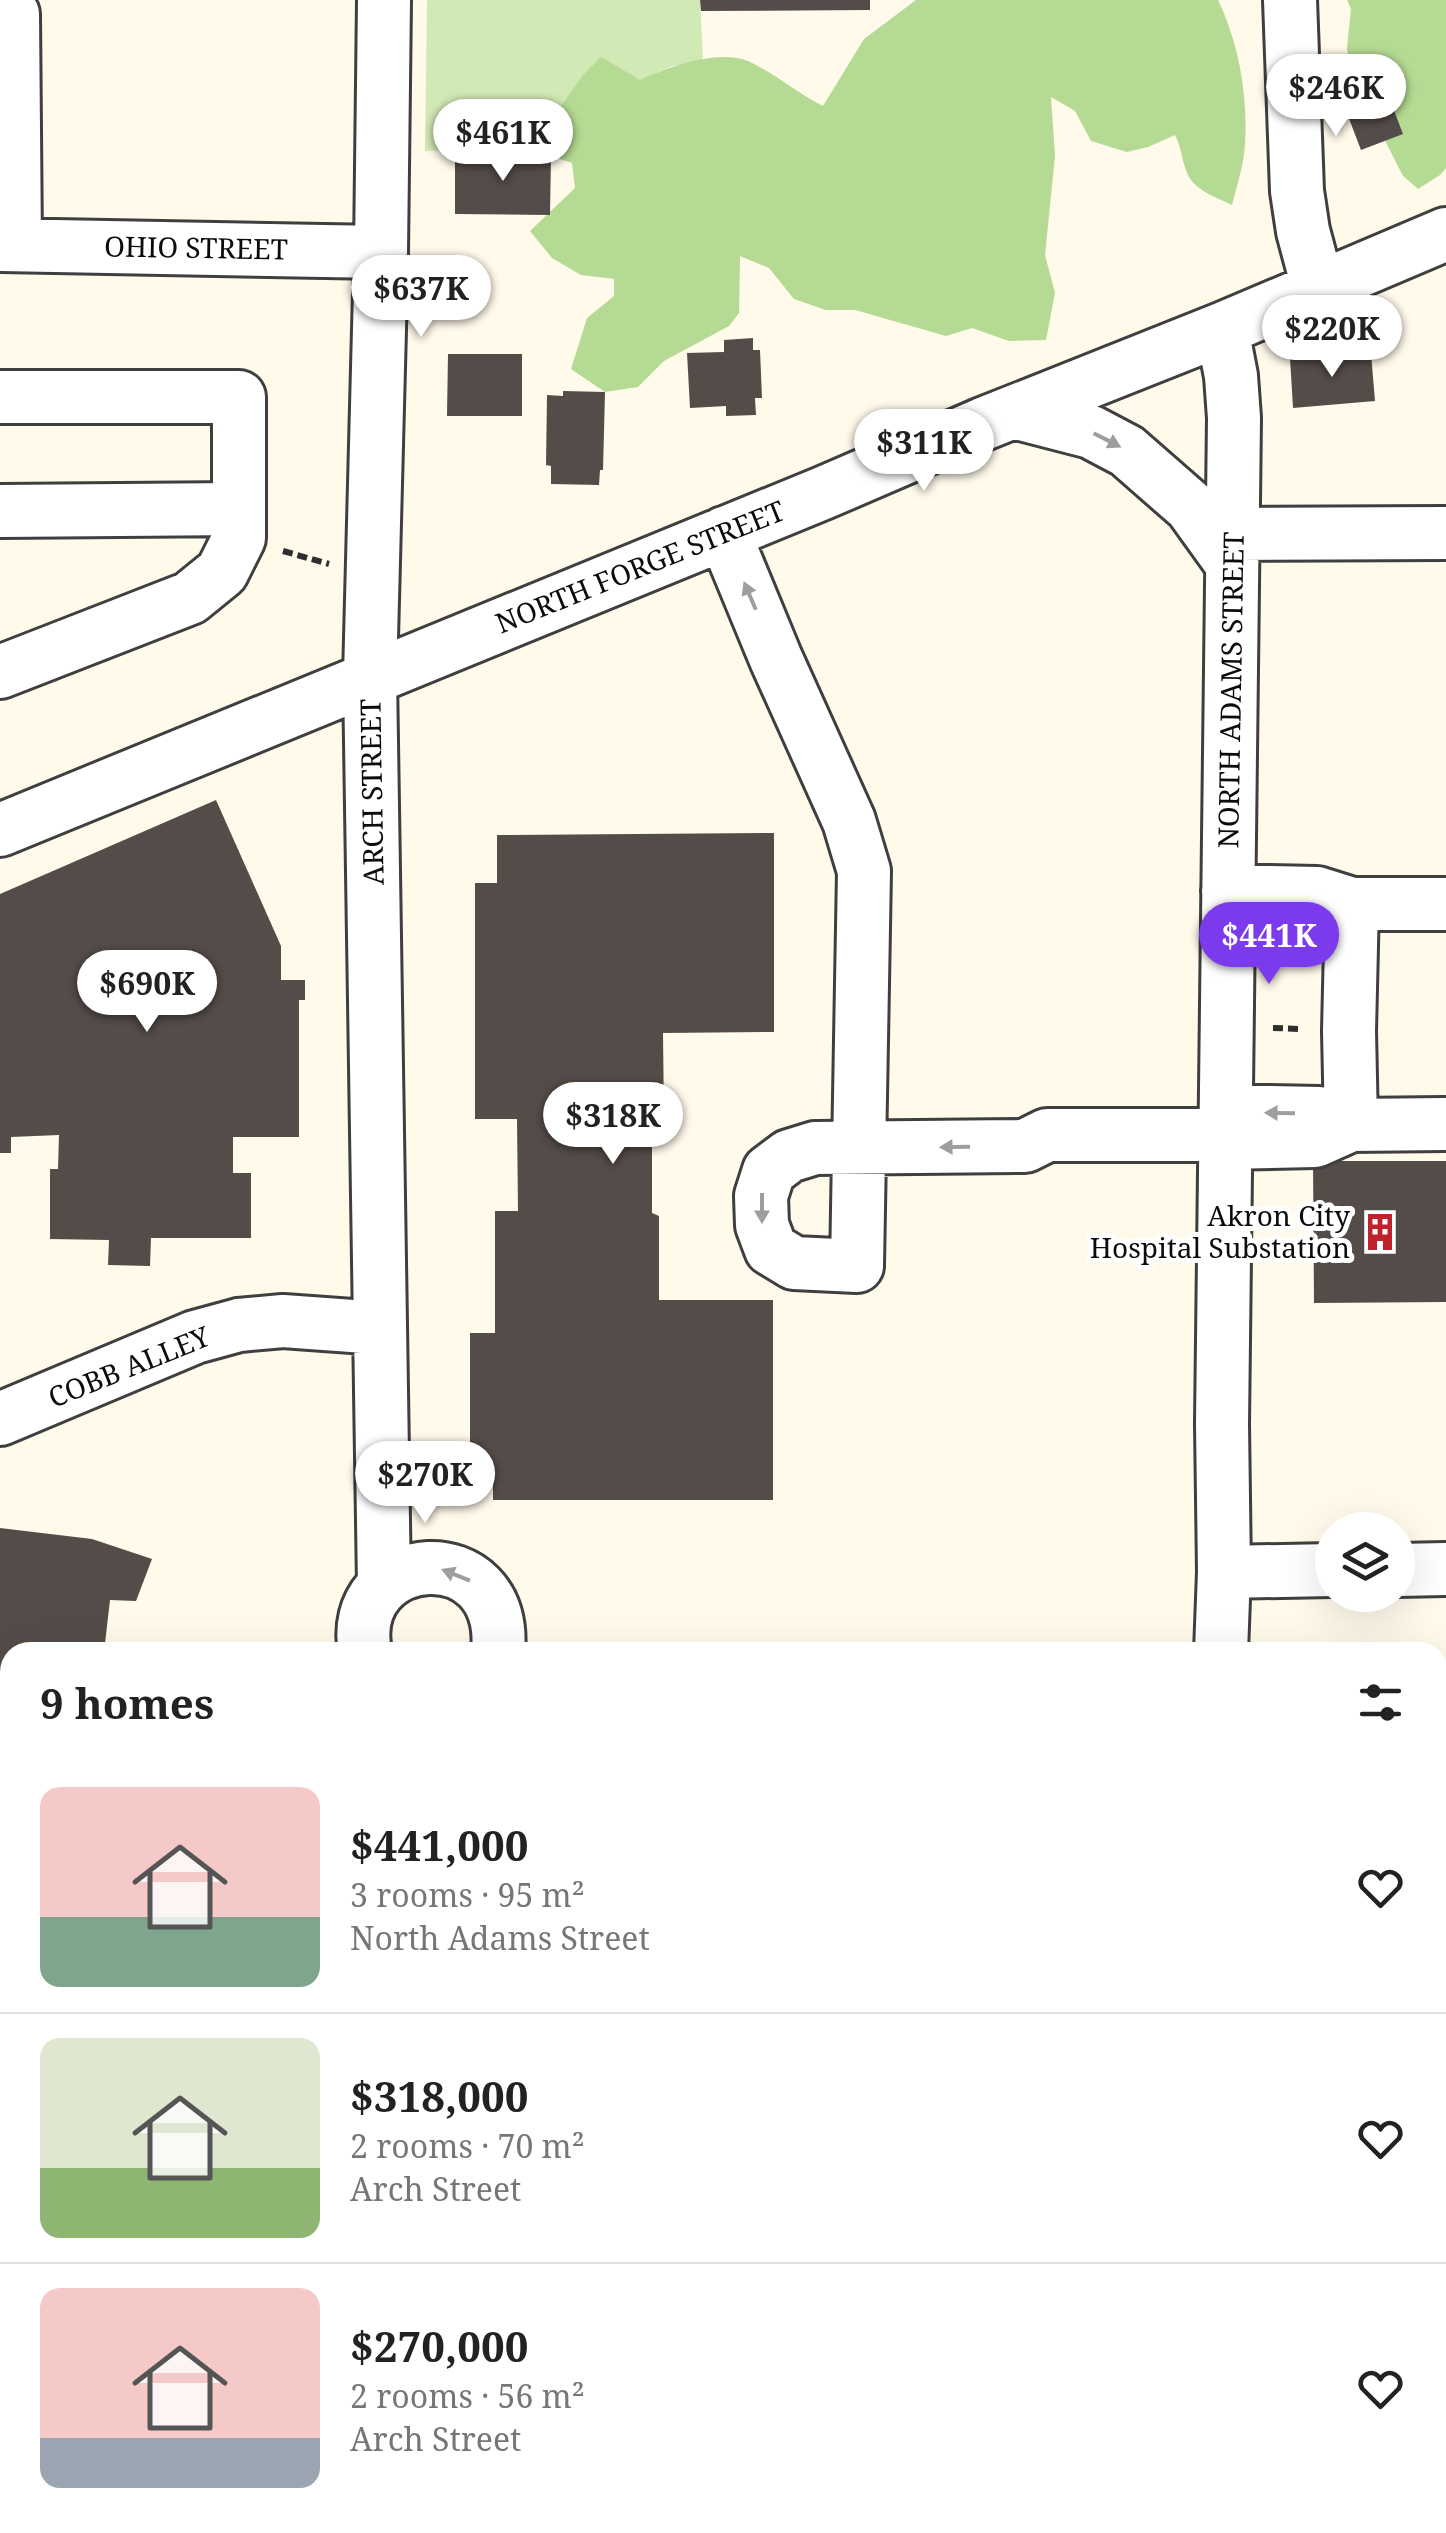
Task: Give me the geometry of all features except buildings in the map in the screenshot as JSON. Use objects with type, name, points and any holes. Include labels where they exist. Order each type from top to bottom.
[{"type":"street","name":"ARCH STREET","points":[[363,1642],[362,1626],[370,1604],[384,1585],[370,677],[382,252],[384,0]]},
{"type":"street","points":[[1290,0],[1297,191],[1318,287]]},
{"type":"street","points":[[0,14],[13,14],[7,245]]},
{"type":"street","name":"NORTH FORGE STREET","points":[[0,830],[1446,234]]},
{"type":"street","name":"OHIO STREET","points":[[7,245],[382,252]]},
{"type":"street","name":"NORTH ADAMS STREET","points":[[1221,1642],[1234,418],[1222,329]]},
{"type":"street","points":[[0,397],[239,397],[239,538],[222,572],[190,598],[0,672]]},
{"type":"street","points":[[1014,412],[1091,432],[1128,450],[1232,549],[1446,533]]},
{"type":"street","points":[[0,511],[239,509]]},
{"type":"street","points":[[724,533],[849,821],[864,871],[857,1148],[857,1266],[794,1263],[771,1249],[762,1225],[760,1196],[769,1171],[789,1156],[815,1148],[857,1148],[1025,1146],[1054,1160],[1225,1137],[1315,1141],[1351,1125],[1446,1124]]},
{"type":"street","points":[[1228,907],[1317,923],[1352,904],[1446,904]]},
{"type":"street","points":[[1351,1125],[1352,904]]},
{"type":"street","name":"COBB ALLEY","points":[[0,1419],[195,1337],[239,1326],[283,1321],[380,1328]]},
{"type":"street","points":[[384,1585],[403,1573],[424,1567],[446,1569],[466,1577],[483,1590],[495,1609],[499,1642]]},
{"type":"street","points":[[1415,1570],[1446,1569]]},
{"type":"street","points":[[1224,1572],[1315,1570]]},
{"type":"green space","points":[[427,0],[700,0],[703,61],[672,66],[552,119],[556,149],[425,151]]},
{"type":"green space","points":[[916,0],[1218,0],[1237,52],[1245,107],[1244,152],[1232,205],[1193,182],[1175,135],[1127,152],[1091,141],[1075,111],[1051,97],[1055,156],[1045,255],[1055,293],[1046,340],[1009,341],[972,328],[946,336],[855,310],[826,310],[794,299],[769,268],[740,256],[739,313],[729,326],[664,361],[638,387],[605,392],[571,369],[587,318],[614,296],[614,279],[581,275],[552,258],[530,231],[575,188],[572,163],[557,158],[552,119],[583,75],[601,57],[640,80],[693,61],[736,58],[758,66],[823,106],[864,39]]},
{"type":"green space","points":[[1347,0],[1446,0],[1446,168],[1418,189],[1403,176],[1351,74],[1347,48],[1351,9]]},
{"type":"place","name":"Akron City Hospital Substation","points":[[1380,1232]]}]
